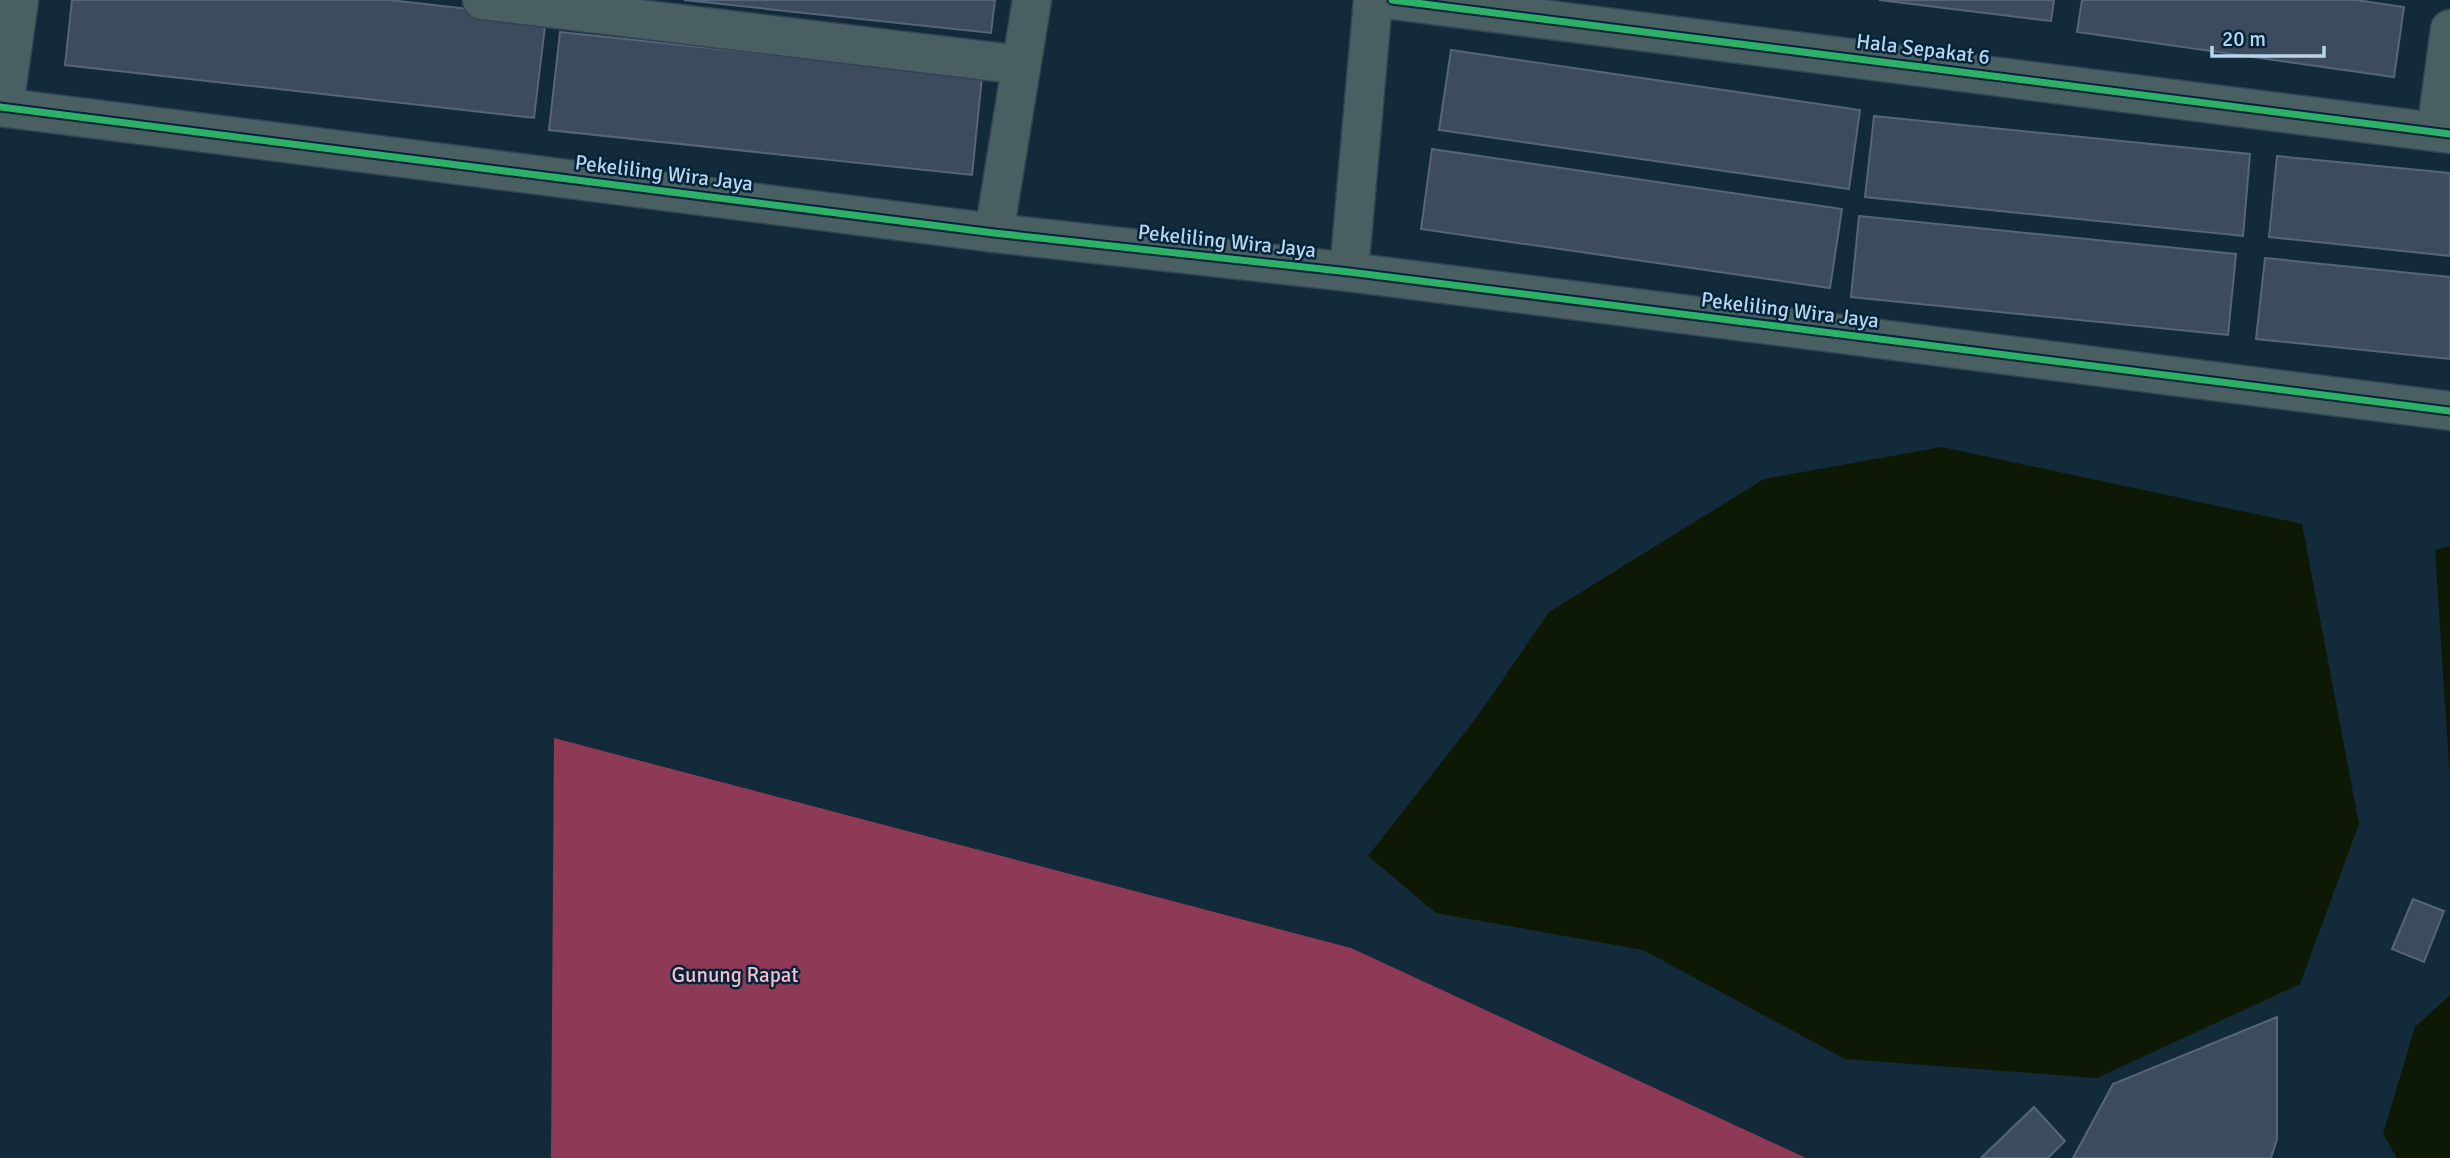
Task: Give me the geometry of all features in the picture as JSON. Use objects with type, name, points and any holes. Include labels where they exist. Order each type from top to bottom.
[{"type":"street","points":[[2,106],[19,0]]},
{"type":"street","points":[[482,0],[1020,65]]},
{"type":"street","points":[[994,233],[1031,0]]},
{"type":"street","points":[[1349,272],[1373,0]]},
{"type":"street","name":"Hala Sepakat 6","points":[[1392,0],[1590,12],[2443,133]]},
{"type":"street","points":[[2443,133],[2450,29]]},
{"type":"street","name":"Pekeliling Wira Jaya","points":[[2,106],[994,233],[1349,272],[2450,411]]},
{"type":"green space","name":"Gunung Rapat","points":[[554,738],[1351,948],[1806,1158],[551,1158]]},
{"type":"shaded area","points":[[1942,447],[2302,524],[2359,824],[2300,984],[2097,1078],[1845,1059],[1643,950],[1436,913],[1368,856],[1477,717],[1549,612],[1764,479]]},
{"type":"shaded area","points":[[2450,546],[2450,780],[2435,550]]},
{"type":"shaded area","points":[[2450,995],[2450,1158],[2397,1158],[2383,1134],[2415,1027]]},
{"type":"building","points":[[72,0],[390,0],[546,18],[534,118],[65,65]]},
{"type":"building","points":[[684,0],[995,0],[991,33]]},
{"type":"building","points":[[1879,0],[2054,0],[2051,21]]},
{"type":"building","points":[[2082,0],[2356,0],[2404,7],[2394,77],[2077,32]]},
{"type":"building","points":[[560,32],[982,77],[972,175],[549,130]]},
{"type":"building","points":[[1451,50],[1860,110],[1849,189],[1439,130]]},
{"type":"building","points":[[1874,116],[2250,154],[2243,236],[1865,197]]},
{"type":"building","points":[[1432,149],[1842,209],[1830,288],[1421,229]]},
{"type":"building","points":[[2277,156],[2450,173],[2450,256],[2269,237]]},
{"type":"building","points":[[1859,216],[2236,254],[2228,335],[1851,297]]},
{"type":"building","points":[[2265,258],[2450,277],[2450,359],[2256,339]]},
{"type":"building","points":[[2413,899],[2444,911],[2424,962],[2392,949]]},
{"type":"building","points":[[2277,1017],[2277,1139],[2271,1158],[2073,1158],[2113,1084]]},
{"type":"building","points":[[2034,1107],[2065,1141],[2048,1158],[1981,1158]]},
{"type":"cycle path","points":[[1392,0],[2450,134]]},
{"type":"cycle path","points":[[0,107],[994,233],[1349,272],[2450,411]]}]
